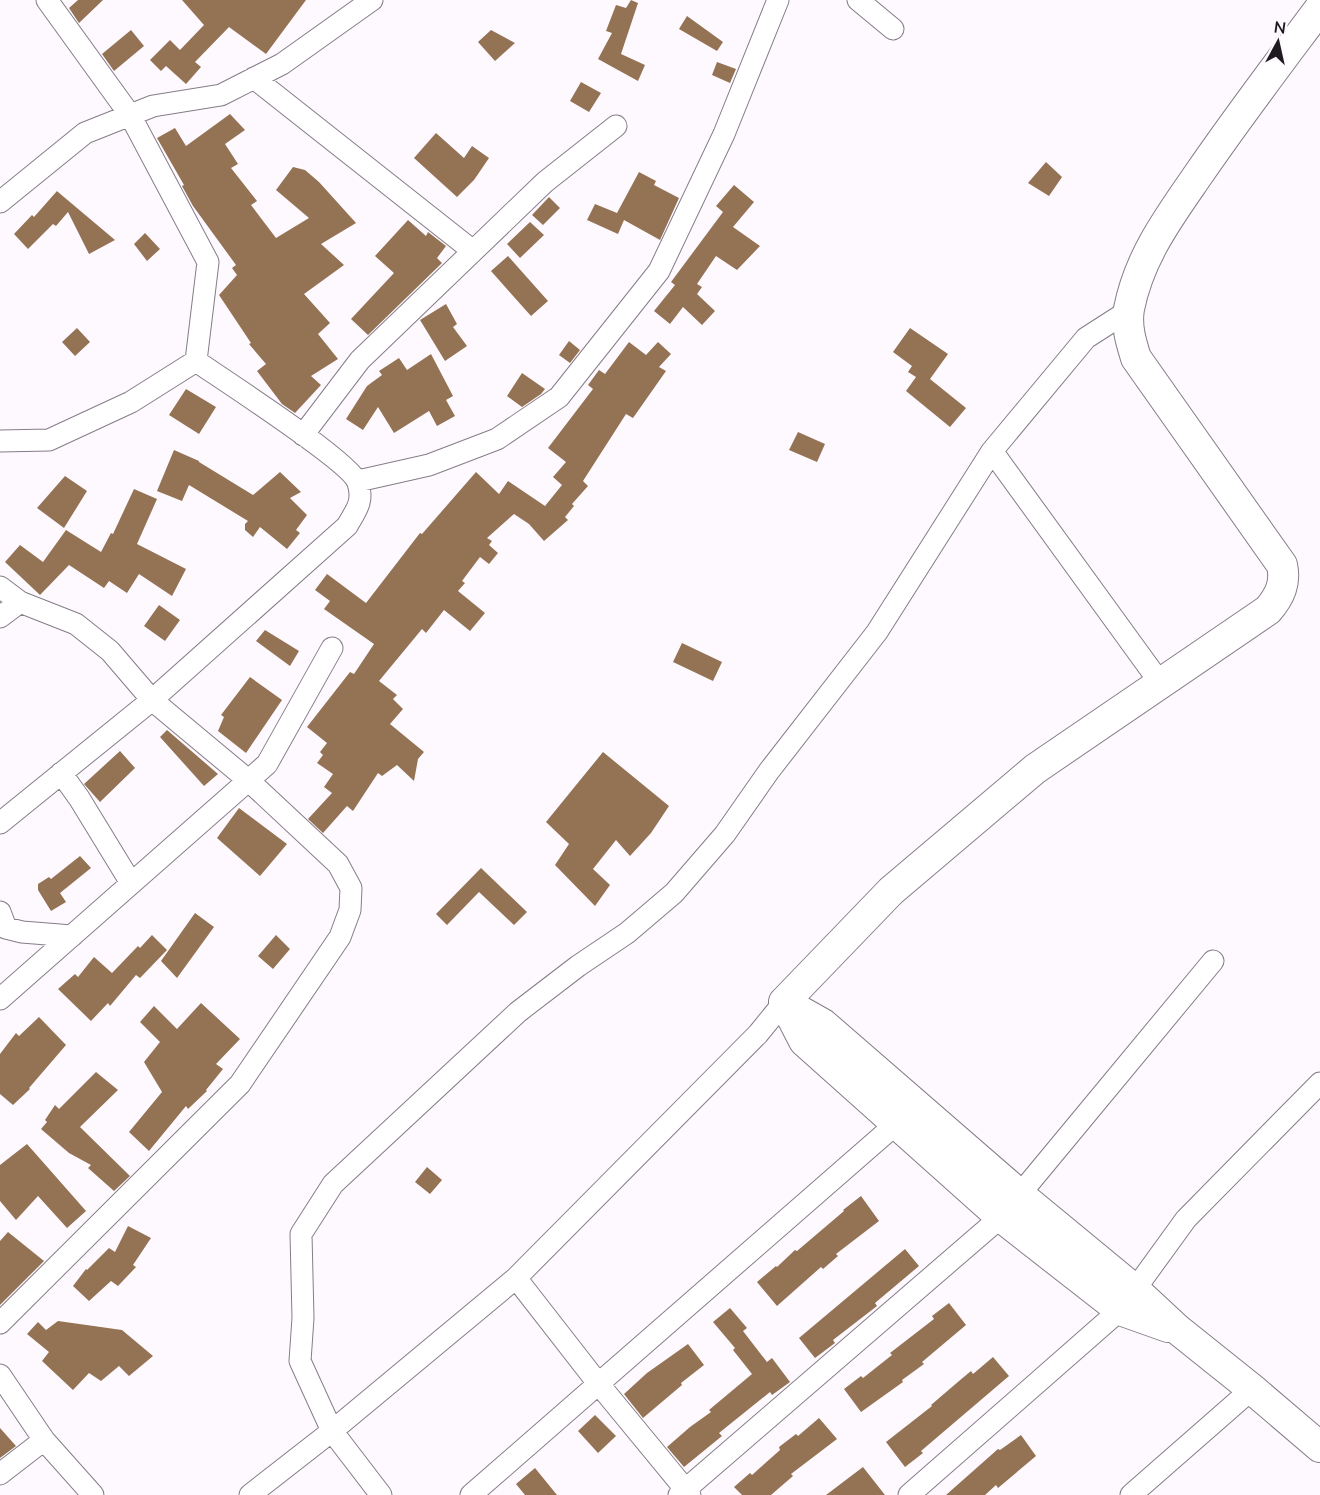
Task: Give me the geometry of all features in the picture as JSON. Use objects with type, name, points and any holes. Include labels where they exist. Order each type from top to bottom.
[{"type":"main road","points":[[784,1002],[891,891],[1035,769],[1268,610],[1276,601],[1285,578],[1282,565],[1136,358],[1129,337],[1128,311],[1147,254],[1161,230],[1233,124],[1320,8]]},
{"type":"main road","points":[[784,1002],[804,1041],[1001,1217],[1128,1300],[1177,1329],[1320,1447]]},
{"type":"main road","points":[[784,1002],[823,1024],[1020,1195],[1128,1300]]},
{"type":"street","points":[[47,0],[130,116],[208,262],[196,361]]},
{"type":"street","points":[[0,202],[85,133],[153,106],[221,95],[282,64],[372,0]]},
{"type":"street","points":[[357,480],[429,465],[497,439],[560,397],[659,271],[724,134],[778,0]]},
{"type":"street","points":[[858,0],[893,29]]},
{"type":"street","points":[[254,78],[473,251]]},
{"type":"street","points":[[303,435],[360,360],[545,182],[616,126]]},
{"type":"street","points":[[381,1495],[332,1431],[300,1362],[303,1318],[301,1234],[333,1184],[518,1012],[578,966],[627,933],[674,893],[725,834],[769,771],[877,632],[992,451],[1086,338],[1128,311]]},
{"type":"street","points":[[0,823],[152,700],[347,526],[361,500],[357,480],[326,451],[196,361]]},
{"type":"street","points":[[4,436],[49,440],[131,402],[196,361]]},
{"type":"street","points":[[992,451],[1161,684]]},
{"type":"street","points":[[0,587],[20,602],[75,624],[110,651],[152,700],[248,780],[338,864],[351,888],[350,910],[340,937],[240,1084],[0,1323]]},
{"type":"street","points":[[0,617],[20,602]]},
{"type":"street","points":[[0,999],[267,764],[332,648]]},
{"type":"street","points":[[61,773],[132,883]]},
{"type":"street","points":[[0,912],[6,928],[22,932],[72,936]]},
{"type":"street","points":[[516,1278],[685,1493],[1001,1217],[1213,961]]},
{"type":"street","points":[[250,1495],[332,1431],[516,1278],[758,1034],[784,1002]]},
{"type":"street","points":[[909,1495],[1128,1300],[1186,1220],[1320,1083]]},
{"type":"street","points":[[471,1495],[597,1382],[896,1124]]},
{"type":"street","points":[[0,1375],[44,1440],[93,1495]]},
{"type":"street","points":[[1131,1495],[1252,1389]]},
{"type":"street","points":[[0,1474],[44,1440]]},
{"type":"building","points":[[78,0],[103,0],[79,23],[69,8]]},
{"type":"building","points":[[182,0],[306,0],[266,54],[229,27],[195,62],[201,67],[186,84],[166,66],[161,71],[150,60],[170,40],[180,50],[204,25]]},
{"type":"building","points":[[631,0],[638,3],[621,54],[645,65],[638,81],[598,59],[612,33],[606,31],[616,5],[626,8]]},
{"type":"building","points":[[687,16],[723,42],[717,51],[679,29]]},
{"type":"building","points":[[131,30],[144,46],[114,71],[102,54]]},
{"type":"building","points":[[491,30],[515,43],[495,61],[478,42]]},
{"type":"building","points":[[717,62],[736,69],[730,83],[712,75]]},
{"type":"building","points":[[581,82],[601,93],[589,112],[570,101]]},
{"type":"building","points":[[230,114],[245,130],[225,144],[238,164],[231,168],[257,201],[251,205],[276,238],[309,218],[276,190],[293,167],[305,170],[319,182],[356,223],[321,244],[344,265],[304,294],[330,323],[318,334],[338,359],[311,376],[321,385],[295,413],[282,404],[257,371],[266,364],[249,344],[251,343],[219,295],[237,275],[232,268],[236,265],[193,206],[182,186],[184,185],[157,138],[175,128],[186,146]]},
{"type":"building","points":[[436,133],[464,158],[472,146],[489,158],[474,180],[457,197],[414,158]]},
{"type":"building","points":[[1046,162],[1062,177],[1049,196],[1028,183]]},
{"type":"building","points":[[639,172],[656,181],[654,185],[679,198],[660,240],[624,220],[618,234],[587,220],[595,204],[617,213]]},
{"type":"building","points":[[734,185],[754,202],[733,227],[760,246],[737,270],[716,256],[697,284],[702,287],[697,294],[715,311],[702,325],[683,307],[670,324],[654,311],[675,285],[671,282],[723,212],[716,206]]},
{"type":"building","points":[[57,191],[115,240],[89,254],[68,212],[56,226],[53,224],[28,249],[14,234],[32,215],[34,217]]},
{"type":"building","points":[[549,197],[560,208],[543,225],[532,215]]},
{"type":"building","points":[[408,220],[426,236],[428,232],[446,246],[437,258],[442,263],[368,335],[351,319],[394,273],[375,256]]},
{"type":"building","points":[[530,222],[544,235],[520,258],[507,244]]},
{"type":"building","points":[[145,233],[160,249],[147,261],[134,244]]},
{"type":"building","points":[[508,256],[548,301],[531,316],[491,271]]},
{"type":"building","points":[[446,304],[457,324],[453,327],[467,346],[445,361],[420,320]]},
{"type":"building","points":[[77,328],[90,342],[75,356],[62,342]]},
{"type":"building","points":[[910,328],[948,354],[930,379],[966,408],[950,427],[906,391],[916,377],[908,372],[912,366],[893,352]]},
{"type":"building","points":[[569,341],[580,350],[570,363],[559,355]]},
{"type":"building","points":[[629,342],[646,355],[658,342],[671,354],[659,367],[666,371],[633,418],[626,414],[583,481],[588,486],[572,504],[574,506],[565,517],[568,520],[544,541],[529,524],[514,514],[487,538],[492,541],[489,545],[498,553],[489,564],[480,557],[462,581],[465,583],[458,591],[485,613],[470,631],[444,610],[426,633],[422,629],[379,681],[397,695],[393,699],[403,709],[390,724],[424,752],[418,759],[414,781],[397,765],[382,776],[378,773],[353,811],[347,806],[323,833],[308,819],[332,793],[324,787],[333,774],[317,763],[323,755],[320,752],[327,743],[307,727],[350,672],[354,674],[374,644],[324,609],[330,601],[315,590],[327,574],[366,603],[420,533],[422,534],[476,472],[499,494],[508,481],[545,506],[562,485],[553,477],[566,462],[548,448],[593,389],[588,385],[599,370],[605,374]]},
{"type":"building","points":[[431,354],[453,396],[446,400],[455,416],[437,426],[429,411],[394,433],[378,407],[363,430],[346,419],[367,386],[382,375],[379,371],[399,358],[407,370]]},
{"type":"building","points":[[522,373],[545,389],[522,407],[507,396]]},
{"type":"building","points":[[186,389],[216,407],[199,434],[169,415]]},
{"type":"building","points":[[798,432],[825,444],[817,462],[789,450]]},
{"type":"building","points":[[174,450],[199,461],[253,495],[280,472],[301,492],[290,498],[307,515],[296,530],[300,533],[287,549],[260,527],[253,537],[245,530],[245,524],[248,521],[189,485],[182,501],[157,491]]},
{"type":"building","points":[[65,476],[87,491],[64,528],[37,508]]},
{"type":"building","points":[[134,489],[157,499],[137,544],[186,569],[172,596],[139,574],[127,593],[109,581],[104,588],[69,565],[40,595],[5,562],[20,545],[43,562],[66,530],[101,552],[111,533],[113,534]]},
{"type":"building","points":[[159,605],[180,620],[165,641],[144,626]]},
{"type":"building","points":[[265,630],[299,651],[290,666],[256,641]]},
{"type":"building","points":[[682,643],[722,662],[713,681],[673,662]]},
{"type":"building","points":[[250,677],[282,700],[246,753],[218,731],[224,717],[221,715]]},
{"type":"building","points":[[167,730],[218,774],[204,786],[160,737]]},
{"type":"building","points":[[120,751],[135,768],[100,802],[84,784]]},
{"type":"building","points":[[603,752],[669,806],[651,833],[630,856],[616,840],[593,869],[610,885],[595,906],[555,865],[569,844],[546,822]]},
{"type":"building","points":[[239,808],[287,844],[260,876],[217,838]]},
{"type":"building","points":[[80,856],[91,868],[60,893],[66,902],[51,911],[38,890],[38,884],[49,877],[51,879]]},
{"type":"building","points":[[481,868],[527,912],[514,925],[479,892],[447,925],[436,914]]},
{"type":"building","points":[[195,913],[214,927],[177,978],[161,961]]},
{"type":"building","points":[[152,935],[167,950],[140,978],[136,975],[110,1006],[108,1003],[91,1021],[58,989],[75,974],[78,977],[94,957],[112,973]]},
{"type":"building","points":[[276,935],[290,949],[273,969],[258,956]]},
{"type":"building","points":[[201,1003],[240,1039],[216,1064],[223,1069],[207,1091],[188,1109],[186,1106],[149,1151],[129,1132],[162,1092],[144,1062],[160,1042],[140,1022],[154,1006],[177,1029]]},
{"type":"building","points":[[39,1017],[66,1045],[30,1089],[13,1105],[0,1094],[0,1054],[16,1033],[19,1036]]},
{"type":"building","points":[[96,1072],[118,1090],[80,1127],[130,1176],[114,1191],[88,1168],[91,1165],[69,1153],[41,1129],[55,1105],[59,1109]]},
{"type":"building","points":[[27,1144],[86,1211],[67,1228],[38,1196],[16,1220],[0,1201],[0,1165]]},
{"type":"building","points":[[427,1167],[442,1180],[430,1194],[415,1182]]},
{"type":"building","points":[[861,1196],[879,1221],[836,1254],[838,1256],[823,1269],[821,1267],[777,1306],[757,1282]]},
{"type":"building","points":[[128,1226],[151,1238],[133,1265],[136,1267],[118,1286],[111,1281],[89,1301],[73,1286],[86,1269],[109,1248],[115,1252]]},
{"type":"building","points":[[8,1232],[44,1261],[0,1305],[0,1241]]},
{"type":"building","points":[[905,1249],[919,1266],[875,1303],[877,1306],[833,1340],[835,1343],[815,1358],[799,1338]]},
{"type":"building","points":[[949,1303],[966,1325],[922,1362],[924,1364],[902,1380],[903,1382],[861,1412],[844,1389],[861,1376],[863,1378],[892,1355],[890,1353],[934,1319],[932,1316]]},
{"type":"building","points":[[730,1308],[747,1328],[743,1331],[767,1362],[772,1358],[790,1382],[772,1395],[770,1392],[719,1433],[722,1436],[684,1467],[667,1447],[711,1412],[709,1410],[752,1374],[733,1350],[735,1348],[713,1322]]},
{"type":"building","points":[[58,1321],[122,1330],[153,1356],[129,1376],[119,1366],[101,1381],[89,1373],[73,1390],[42,1361],[49,1352],[27,1334],[38,1322],[46,1330]]},
{"type":"building","points":[[688,1344],[704,1365],[643,1418],[624,1394],[647,1373]]},
{"type":"building","points":[[993,1357],[1009,1376],[905,1467],[886,1442],[932,1406],[971,1371],[973,1374]]},
{"type":"building","points":[[595,1415],[616,1436],[598,1453],[578,1431]]},
{"type":"building","points":[[819,1418],[837,1439],[791,1474],[793,1476],[771,1495],[742,1495],[734,1487],[750,1473],[752,1475],[780,1450],[779,1447],[796,1434],[798,1436]]},
{"type":"building","points":[[0,1428],[16,1446],[0,1458]]},
{"type":"building","points":[[1021,1435],[1036,1456],[998,1488],[996,1485],[985,1495],[946,1495],[998,1449],[1000,1450]]},
{"type":"building","points":[[863,1467],[885,1495],[826,1495]]},
{"type":"building","points":[[535,1468],[557,1495],[525,1495],[516,1484]]}]
